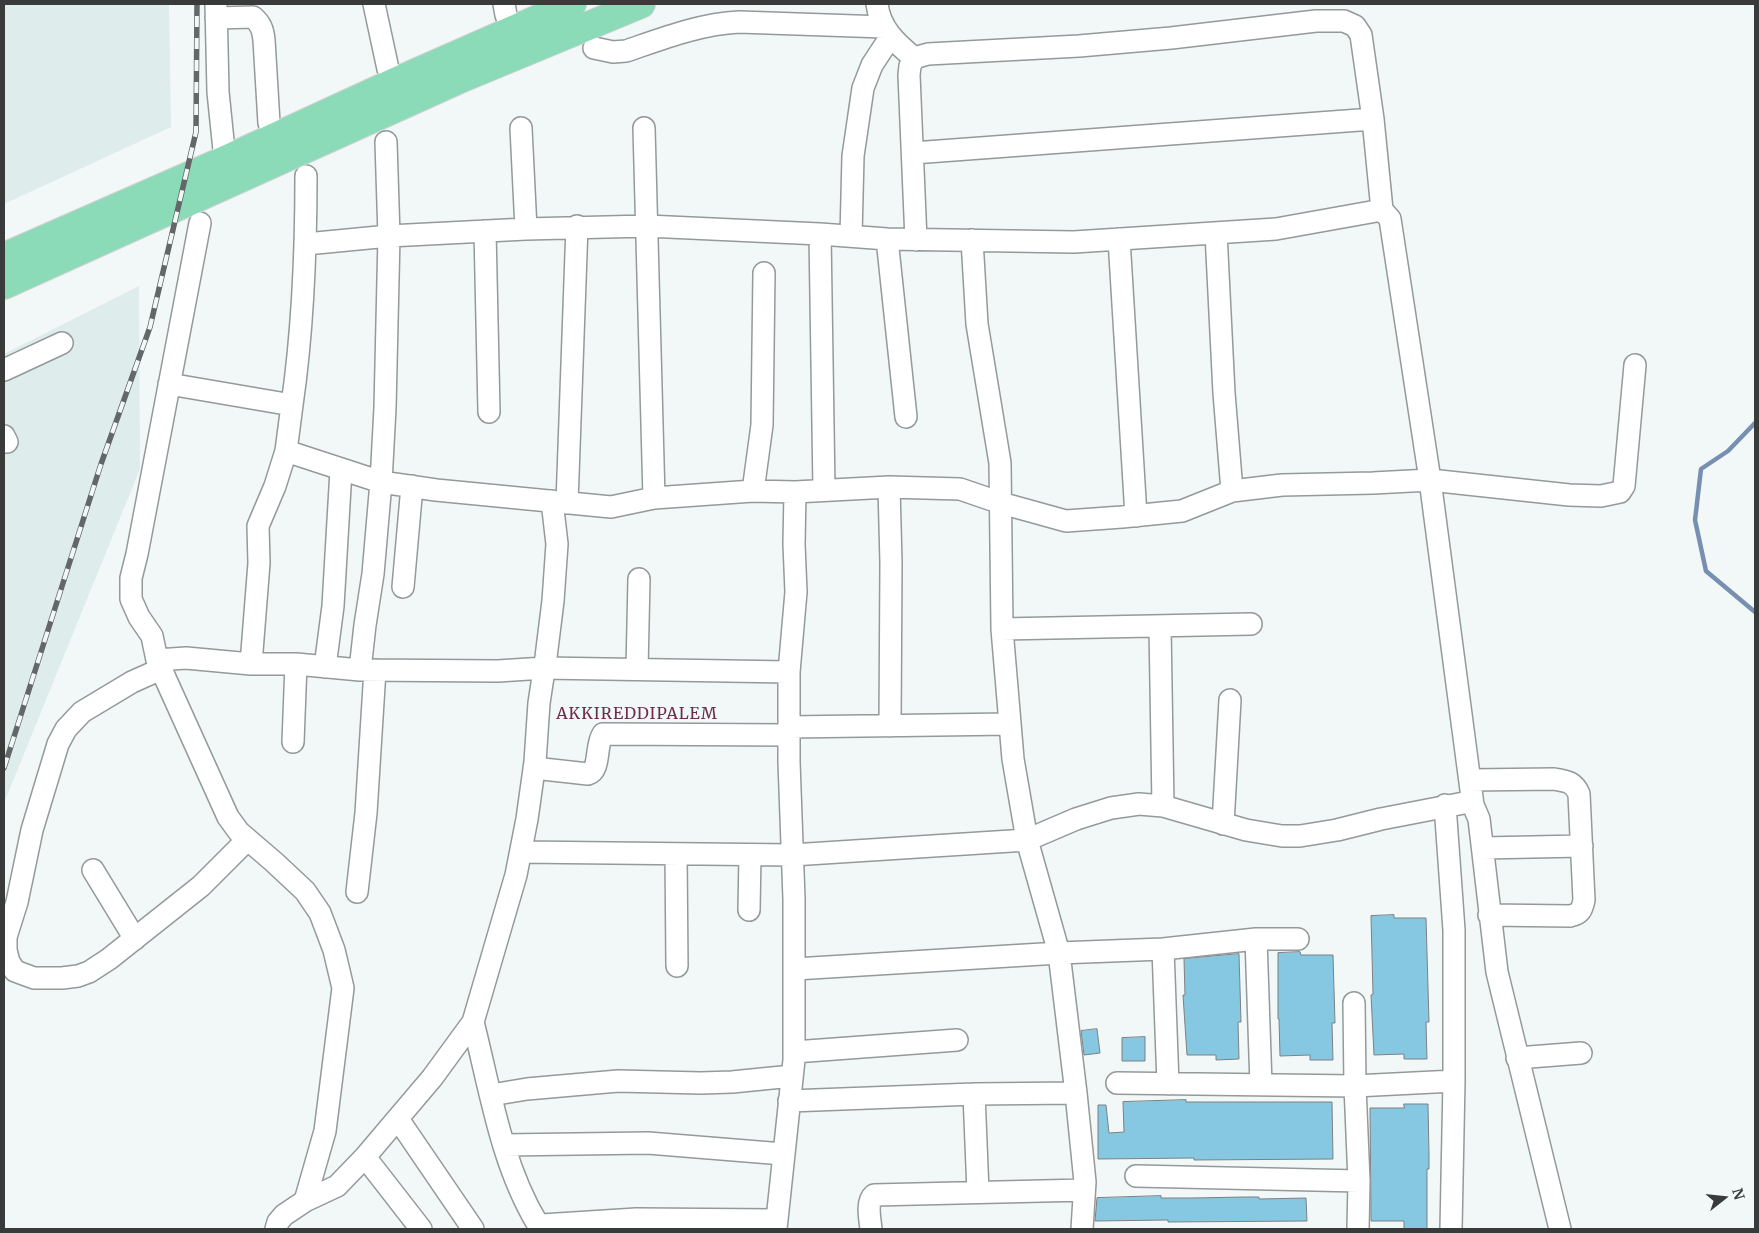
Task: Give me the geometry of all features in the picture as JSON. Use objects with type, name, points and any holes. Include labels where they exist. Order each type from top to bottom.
[{"type":"main road","points":[[4,257],[572,4]]},
{"type":"main road","points":[[4,285],[460,79],[641,4]]},
{"type":"street","points":[[374,4],[388,69]]},
{"type":"street","points":[[877,4],[887,32],[895,42],[914,58]]},
{"type":"street","points":[[225,160],[218,92],[216,11],[254,17],[262,28],[269,123]]},
{"type":"street","points":[[916,240],[909,75],[910,66],[914,58],[928,54],[1079,46],[1171,38],[1317,13],[1355,26],[1361,35],[1373,118],[1382,210],[1390,219],[1430,480],[1473,805],[1479,819],[1497,972],[1560,1229]]},
{"type":"street","points":[[594,48],[613,52],[626,51],[703,26],[720,23],[740,22],[887,32]]},
{"type":"street","points":[[850,236],[853,156],[863,88],[887,32]]},
{"type":"street","points":[[912,152],[1373,118]]},
{"type":"street","points":[[521,128],[526,229]]},
{"type":"street","points":[[644,128],[654,498]]},
{"type":"street","points":[[358,892],[367,804],[367,670],[364,625],[373,574],[381,482],[385,398],[389,236],[386,142]]},
{"type":"street","points":[[251,664],[259,563],[258,526],[275,486],[286,451],[303,310],[306,244],[306,176]]},
{"type":"street","points":[[306,244],[389,236],[578,226],[647,226],[916,240],[1074,242],[1276,229],[1382,210]]},
{"type":"street","points":[[200,223],[131,578],[131,599],[152,636],[159,665],[228,817],[247,840],[305,891],[320,913],[334,950],[343,988],[325,1132],[305,1201]]},
{"type":"street","points":[[276,1229],[278,1222],[284,1215],[305,1201],[337,1186],[365,1157],[432,1078],[473,1022],[516,875],[527,819],[534,768],[539,703],[552,610],[578,226]]},
{"type":"street","points":[[485,232],[489,412]]},
{"type":"street","points":[[1216,233],[1224,393],[1232,491]]},
{"type":"street","points":[[820,234],[824,490]]},
{"type":"street","points":[[887,239],[906,417]]},
{"type":"street","points":[[1119,239],[1136,516]]},
{"type":"street","points":[[972,240],[977,324],[984,376],[998,448],[1001,503],[1002,629],[1010,724],[1027,840],[1059,953],[1076,1093],[1084,1190],[1082,1229]]},
{"type":"street","points":[[753,490],[762,425],[764,273]]},
{"type":"street","points":[[4,370],[62,343]]},
{"type":"street","points":[[286,451],[381,482],[611,507],[654,498],[753,490],[795,492],[889,487],[960,489],[1001,503],[1066,521],[1182,511],[1232,491],[1282,485],[1430,480],[1569,495],[1601,496],[1620,492],[1624,486],[1635,366]]},
{"type":"street","points":[[170,384],[292,405]]},
{"type":"street","points":[[325,667],[333,606],[341,470]]},
{"type":"street","points":[[403,587],[412,486]]},
{"type":"street","points":[[889,487],[891,563],[890,726]]},
{"type":"street","points":[[473,1022],[504,1145],[530,1212],[538,1226],[636,1219],[776,1225],[794,1052],[795,969],[789,672],[796,592],[794,544],[795,492]]},
{"type":"street","points":[[637,669],[639,579]]},
{"type":"street","points":[[1002,629],[1251,624]]},
{"type":"street","points":[[1160,626],[1163,806]]},
{"type":"street","points":[[247,840],[201,886],[135,939],[89,972],[78,976],[62,978],[34,978],[15,971],[9,962],[6,938],[17,902],[32,830],[58,744],[66,729],[82,712],[159,665],[186,658],[251,664],[296,664],[367,670],[498,671],[544,668],[789,672]]},
{"type":"street","points":[[293,742],[296,664]]},
{"type":"street","points":[[1223,824],[1230,700]]},
{"type":"street","points":[[534,768],[592,773],[595,768],[599,740],[603,734],[789,731],[890,726],[1010,724]]},
{"type":"street","points":[[1470,780],[1554,779],[1572,784],[1579,794],[1584,900],[1582,910],[1578,914],[1570,916],[1489,915]]},
{"type":"street","points":[[521,852],[792,855],[1027,840],[1076,819],[1111,808],[1139,804],[1163,806],[1223,824],[1282,836],[1300,836],[1338,830],[1445,805],[1469,802],[1473,805]]},
{"type":"street","points":[[1445,805],[1454,930],[1452,1229]]},
{"type":"street","points":[[1482,848],[1582,846]]},
{"type":"street","points":[[676,854],[677,966]]},
{"type":"street","points":[[749,910],[750,854]]},
{"type":"street","points":[[92,870],[135,939]]},
{"type":"street","points":[[795,969],[1059,953],[1162,949],[1256,939],[1298,939]]},
{"type":"street","points":[[1256,939],[1261,1084]]},
{"type":"street","points":[[1162,949],[1168,1084]]},
{"type":"street","points":[[1354,1003],[1359,1181],[1358,1229]]},
{"type":"street","points":[[794,1052],[957,1040]]},
{"type":"street","points":[[1517,1058],[1581,1053]]},
{"type":"street","points":[[491,1095],[618,1081],[701,1083],[792,1076]]},
{"type":"street","points":[[1117,1083],[1355,1086],[1454,1081]]},
{"type":"street","points":[[789,1101],[974,1094],[1076,1093]]},
{"type":"street","points":[[974,1094],[978,1192]]},
{"type":"street","points":[[398,1119],[473,1229]]},
{"type":"street","points":[[504,1145],[648,1143],[783,1154]]},
{"type":"street","points":[[365,1157],[421,1229]]},
{"type":"street","points":[[1136,1176],[1359,1181]]},
{"type":"street","points":[[870,1229],[870,1203],[874,1195],[1084,1190]]},
{"type":"shaded area","points":[[4,4],[169,4],[171,127],[4,204]]},
{"type":"shaded area","points":[[139,286],[140,469],[4,803],[4,354]]},
{"type":"building","points":[[1394,915],[1394,918],[1426,918],[1429,1022],[1426,1022],[1427,1059],[1404,1059],[1404,1054],[1374,1055],[1371,995],[1373,994],[1371,916]]},
{"type":"building","points":[[1300,952],[1301,955],[1333,955],[1335,1023],[1332,1023],[1333,1060],[1310,1060],[1310,1055],[1280,1056],[1278,953]]},
{"type":"building","points":[[1239,954],[1241,1022],[1238,1022],[1239,1059],[1216,1060],[1216,1055],[1187,1055],[1183,995],[1185,995],[1184,959]]},
{"type":"building","points":[[1097,1029],[1100,1053],[1084,1055],[1081,1031]]},
{"type":"building","points":[[1145,1037],[1145,1061],[1122,1061],[1122,1038]]},
{"type":"building","points":[[1186,1100],[1186,1102],[1332,1102],[1333,1159],[1098,1159],[1098,1105],[1106,1105],[1109,1133],[1124,1132],[1123,1102]]},
{"type":"building","points":[[1404,1104],[1428,1104],[1429,1169],[1427,1169],[1427,1229],[1404,1229],[1404,1221],[1371,1221],[1370,1108],[1404,1108]]},
{"type":"building","points":[[1161,1196],[1161,1198],[1306,1198],[1307,1221],[1095,1221],[1097,1198]]},
{"type":"waterway","points":[[1755,423],[1728,451],[1701,469],[1695,520],[1706,571],[1755,612]]},
{"type":"railway","points":[[4,768],[101,464],[150,327],[196,132],[197,4]]},
{"type":"district","name":"AKKIREDDIPALEM","points":[[637,714]]}]
